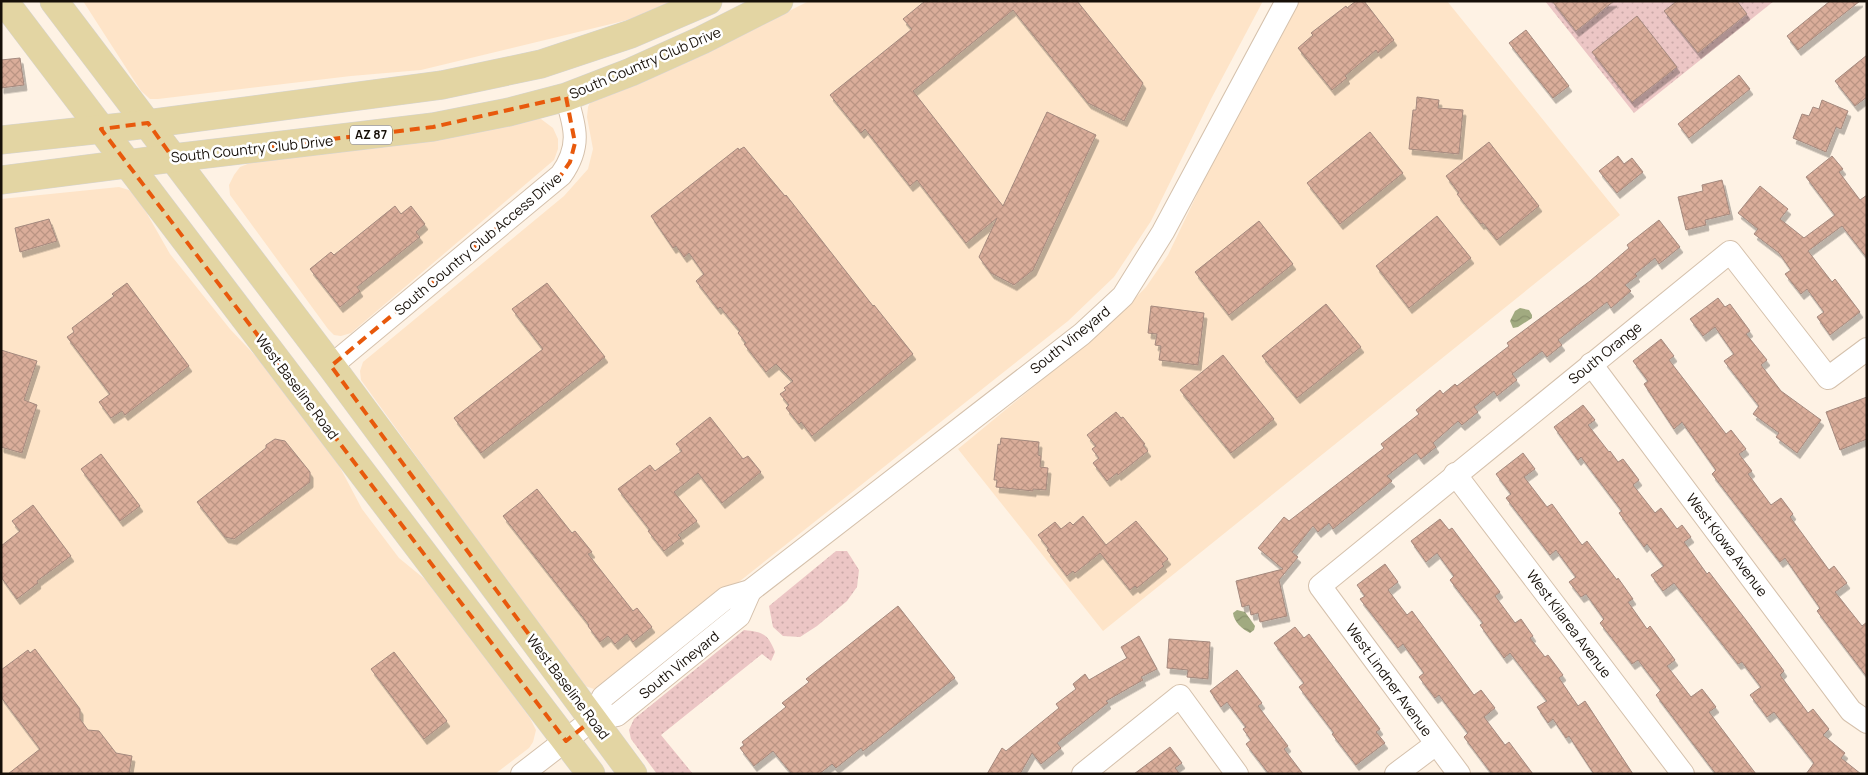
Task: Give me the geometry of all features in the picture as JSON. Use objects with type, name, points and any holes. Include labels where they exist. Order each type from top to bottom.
[{"type":"main road","name":"West Baseline Road","points":[[4,1],[591,774]]},
{"type":"main road","name":"West Baseline Road","points":[[54,1],[331,366],[633,774]]},
{"type":"main road","points":[[1,140],[148,124],[439,86],[541,64],[631,34],[708,1]]},
{"type":"main road","name":"South Country Club Drive","points":[[1,180],[433,127],[509,112],[566,97],[649,64],[702,40],[779,1]]},
{"type":"street","name":"South Vineyard","points":[[522,774],[592,720],[617,715],[738,616],[750,591],[1082,334],[1123,296],[1163,232],[1287,1]]},
{"type":"street","name":"South Country Club Access Drive","points":[[331,366],[561,175],[570,162],[575,143],[574,123],[566,97]]},
{"type":"street","name":"South Orange","points":[[1320,586],[1455,474],[1730,252],[1828,378],[1867,349]]},
{"type":"street","name":"West Kiowa Avenue","points":[[1591,364],[1851,710],[1867,722]]},
{"type":"street","name":"West Kilarea Avenue","points":[[1455,474],[1683,774]]},
{"type":"street","name":"West Lindner Avenue","points":[[1320,586],[1459,774]]},
{"type":"street","points":[[1083,774],[1180,696],[1237,774]]},
{"type":"street","points":[[1396,774],[1436,744]]},
{"type":"highlighted area","points":[[566,97],[575,143],[570,162],[561,175],[331,366],[592,720],[566,741],[101,129],[148,123],[173,158],[433,127]]},
{"type":"shaded area","points":[[83,1],[677,1],[644,16],[421,70],[150,99],[141,91]]},
{"type":"shaded area","points":[[809,1],[1263,1],[1211,99],[1151,221],[1114,277],[1068,321],[610,684],[594,689],[585,686],[487,554],[361,380],[360,371],[363,362],[564,196],[588,169],[593,149],[587,117],[588,107],[592,98],[719,46]]},
{"type":"shaded area","points":[[1300,1],[1447,1],[1620,215],[1103,631],[958,449],[1112,322],[1146,287],[1168,255],[1224,138],[1280,30]]},
{"type":"shaded area","points":[[1545,1],[1552,1],[1576,31],[1614,1],[1677,1],[1665,11],[1698,53],[1747,14],[1737,1],[1774,1],[1634,113]]},
{"type":"shaded area","points":[[528,119],[541,119],[553,128],[558,139],[558,149],[554,160],[351,333],[341,336],[334,335],[328,329],[230,195],[229,185],[234,175],[240,167],[250,163],[432,141]]},
{"type":"shaded area","points":[[119,187],[129,190],[137,196],[170,254],[230,329],[263,364],[334,456],[362,509],[399,558],[432,585],[530,718],[536,730],[533,742],[529,748],[495,774],[1,774],[1,199]]},
{"type":"shaded area","points":[[836,551],[847,551],[859,570],[857,587],[847,601],[817,626],[800,637],[783,636],[773,627],[769,606]]},
{"type":"shaded area","points":[[744,630],[760,633],[770,641],[775,652],[771,661],[762,654],[661,735],[693,774],[657,774],[631,739],[629,730],[634,719]]},
{"type":"water","points":[[1520,308],[1529,310],[1532,318],[1513,328],[1510,321],[1515,311]]},
{"type":"water","points":[[1237,610],[1245,612],[1255,626],[1254,630],[1250,633],[1241,627],[1235,619],[1233,613]]},
{"type":"building","points":[[925,1],[1077,1],[1143,83],[1124,121],[1088,103],[1013,10],[913,91],[1003,206],[1047,112],[1096,135],[1033,270],[1014,285],[991,273],[979,257],[997,218],[966,243],[917,180],[910,186],[865,129],[861,133],[830,95],[912,29],[903,19]]},
{"type":"building","points":[[1356,1],[1364,1],[1394,40],[1378,53],[1376,50],[1345,76],[1347,78],[1332,90],[1298,48],[1313,35],[1311,33],[1346,6],[1347,8]]},
{"type":"building","points":[[1552,1],[1614,1],[1576,31]]},
{"type":"building","points":[[1677,1],[1737,1],[1747,14],[1698,53],[1664,11]]},
{"type":"building","points":[[1830,1],[1860,1],[1798,50],[1787,36]]},
{"type":"building","points":[[1637,16],[1677,67],[1632,102],[1592,52]]},
{"type":"building","points":[[1526,30],[1569,86],[1553,98],[1509,43]]},
{"type":"building","points":[[1867,55],[1867,97],[1855,106],[1835,81]]},
{"type":"building","points":[[20,58],[24,85],[1,88],[1,60]]},
{"type":"building","points":[[1739,75],[1750,89],[1689,138],[1678,124]]},
{"type":"building","points":[[1417,97],[1439,100],[1438,108],[1463,110],[1459,154],[1409,149],[1413,110],[1416,110]]},
{"type":"building","points":[[1822,100],[1848,111],[1841,129],[1836,127],[1826,152],[1793,138],[1802,114],[1809,116],[1813,107],[1819,109]]},
{"type":"building","points":[[1370,132],[1403,173],[1340,224],[1307,183]]},
{"type":"building","points":[[1489,142],[1539,206],[1497,240],[1483,223],[1481,224],[1457,194],[1459,193],[1446,176]]},
{"type":"building","points":[[744,147],[786,195],[913,354],[812,436],[786,408],[789,405],[780,394],[793,381],[776,364],[766,372],[744,344],[746,343],[738,333],[740,331],[720,307],[718,309],[696,281],[704,274],[689,253],[684,257],[676,246],[673,248],[651,216],[738,148],[739,150]]},
{"type":"building","points":[[1618,156],[1624,164],[1632,158],[1643,172],[1617,193],[1599,171]]},
{"type":"building","points":[[1832,156],[1843,169],[1839,172],[1860,200],[1867,195],[1867,258],[1842,226],[1808,251],[1832,282],[1835,279],[1860,312],[1830,335],[1817,317],[1824,312],[1807,289],[1801,294],[1785,274],[1791,270],[1779,253],[1754,234],[1758,229],[1738,213],[1760,186],[1788,209],[1780,219],[1804,238],[1835,215],[1806,177]]},
{"type":"building","points":[[1722,180],[1730,214],[1705,220],[1706,225],[1686,230],[1678,197],[1703,191],[1702,185]]},
{"type":"building","points":[[395,206],[401,214],[411,206],[425,224],[416,232],[420,237],[357,287],[360,291],[340,307],[310,269],[331,252],[334,255]]},
{"type":"building","points":[[1437,216],[1471,258],[1409,308],[1376,266]]},
{"type":"building","points":[[49,219],[57,241],[20,252],[15,228]]},
{"type":"building","points":[[1659,220],[1680,247],[1659,264],[1655,258],[1635,274],[1637,276],[1625,285],[1631,291],[1611,308],[1607,302],[1558,340],[1562,345],[1547,357],[1542,351],[1512,374],[1517,380],[1497,396],[1494,391],[1474,407],[1478,412],[1462,425],[1458,421],[1433,443],[1436,447],[1421,459],[1416,453],[1387,476],[1392,481],[1333,529],[1329,523],[1318,532],[1313,526],[1292,552],[1298,557],[1279,580],[1287,616],[1260,622],[1258,613],[1251,615],[1249,605],[1242,607],[1236,581],[1283,569],[1258,548],[1284,517],[1289,521],[1384,448],[1381,444],[1419,414],[1416,410],[1440,390],[1443,394],[1455,384],[1457,386],[1509,346],[1507,343],[1590,281],[1629,248],[1627,245]]},
{"type":"building","points":[[1259,221],[1293,264],[1229,315],[1195,272]]},
{"type":"building","points":[[127,283],[189,366],[125,415],[122,411],[111,418],[99,402],[110,394],[67,337],[74,332],[72,328],[114,296],[112,294]]},
{"type":"building","points":[[547,283],[605,357],[481,453],[454,418],[543,349],[512,309]]},
{"type":"building","points":[[1718,298],[1725,307],[1730,304],[1750,331],[1746,334],[1767,360],[1761,365],[1781,391],[1821,420],[1797,453],[1776,437],[1779,433],[1753,414],[1759,406],[1724,361],[1734,354],[1715,327],[1703,336],[1690,319]]},
{"type":"building","points":[[1326,304],[1361,347],[1297,398],[1262,356]]},
{"type":"building","points":[[1151,306],[1204,313],[1198,365],[1159,360],[1161,346],[1155,345],[1157,334],[1148,333]]},
{"type":"building","points":[[1661,339],[1674,356],[1669,360],[1726,434],[1731,430],[1746,449],[1739,454],[1752,471],[1748,474],[1771,505],[1781,498],[1793,514],[1790,517],[1829,570],[1834,566],[1847,583],[1835,592],[1862,626],[1867,622],[1867,677],[1817,611],[1820,608],[1785,558],[1780,562],[1712,474],[1716,470],[1682,422],[1674,429],[1644,384],[1648,381],[1633,361]]},
{"type":"building","points":[[1,350],[37,361],[24,400],[37,405],[22,453],[1,447]]},
{"type":"building","points":[[1223,355],[1274,419],[1231,453],[1180,390]]},
{"type":"building","points":[[1867,397],[1867,439],[1840,450],[1826,412]]},
{"type":"building","points":[[1583,405],[1595,420],[1588,425],[1618,462],[1623,459],[1639,480],[1633,485],[1655,513],[1661,508],[1677,529],[1682,525],[1691,537],[1684,542],[1707,574],[1709,572],[1784,671],[1780,675],[1808,713],[1813,709],[1829,729],[1823,735],[1845,753],[1841,758],[1861,774],[1806,774],[1814,763],[1774,712],[1767,717],[1750,695],[1761,687],[1742,662],[1738,664],[1674,583],[1663,591],[1651,575],[1664,566],[1647,544],[1644,547],[1619,513],[1622,511],[1581,457],[1578,460],[1554,427]]},
{"type":"building","points":[[1116,412],[1121,418],[1123,417],[1145,444],[1143,445],[1148,451],[1118,475],[1117,473],[1107,481],[1093,463],[1099,458],[1092,449],[1096,446],[1087,435]]},
{"type":"building","points":[[710,417],[743,459],[748,456],[761,472],[722,503],[698,473],[674,492],[697,521],[678,535],[681,538],[664,551],[618,489],[650,465],[655,471],[682,451],[676,444]]},
{"type":"building","points":[[1001,438],[1039,442],[1038,455],[1041,456],[1040,467],[1048,468],[1046,490],[1033,489],[1033,491],[996,487],[997,480],[994,480],[998,444],[1000,445]]},
{"type":"building","points":[[275,439],[285,441],[310,472],[310,482],[234,539],[225,537],[197,502]]},
{"type":"building","points":[[1523,453],[1535,469],[1524,477],[1547,507],[1552,504],[1582,545],[1587,541],[1617,580],[1618,578],[1633,599],[1628,602],[1647,629],[1650,626],[1675,660],[1667,666],[1691,697],[1702,689],[1716,707],[1709,712],[1756,774],[1716,774],[1656,695],[1661,690],[1638,660],[1632,664],[1600,623],[1604,619],[1586,594],[1581,597],[1569,582],[1576,577],[1556,550],[1550,555],[1506,498],[1511,494],[1496,474]]},
{"type":"building","points":[[101,454],[140,506],[120,521],[81,469]]},
{"type":"building","points":[[537,489],[572,533],[575,531],[592,552],[588,554],[633,611],[637,608],[652,627],[633,642],[627,634],[615,644],[608,636],[600,642],[589,625],[503,516]]},
{"type":"building","points":[[33,505],[71,556],[37,581],[38,583],[17,599],[1,577],[1,546],[20,531],[12,521]]},
{"type":"building","points":[[1083,516],[1106,545],[1136,521],[1168,559],[1162,564],[1164,566],[1137,588],[1135,586],[1130,590],[1100,553],[1075,573],[1073,571],[1067,576],[1038,535],[1055,522],[1061,529],[1070,522],[1073,525]]},
{"type":"building","points":[[1440,519],[1449,530],[1452,528],[1500,592],[1495,596],[1515,623],[1521,619],[1533,636],[1530,638],[1545,657],[1548,655],[1563,675],[1559,678],[1578,706],[1585,701],[1633,774],[1594,774],[1569,736],[1566,738],[1553,719],[1548,723],[1537,707],[1547,701],[1510,653],[1504,658],[1480,625],[1483,623],[1450,580],[1454,576],[1437,553],[1426,562],[1411,541]]},
{"type":"building","points":[[1385,564],[1398,582],[1388,590],[1407,615],[1412,611],[1474,695],[1481,690],[1495,708],[1484,717],[1505,745],[1509,742],[1533,774],[1492,774],[1464,737],[1468,733],[1439,695],[1435,698],[1419,677],[1424,673],[1403,644],[1398,648],[1360,599],[1365,596],[1357,585]]},
{"type":"building","points":[[898,606],[955,678],[863,751],[861,748],[836,768],[832,764],[819,774],[792,774],[773,751],[754,766],[740,748],[744,745],[742,742],[786,707],[782,703],[809,682],[806,679]]},
{"type":"building","points":[[1295,627],[1304,638],[1309,634],[1380,729],[1376,732],[1385,743],[1356,765],[1299,687],[1304,683],[1274,643]]},
{"type":"building","points":[[1139,636],[1157,669],[1141,677],[1143,680],[1106,701],[1108,703],[1057,743],[1061,748],[1041,764],[1032,753],[1020,774],[987,774],[1002,748],[1006,751],[1059,708],[1056,704],[1076,689],[1073,684],[1085,674],[1089,680],[1127,658],[1121,647]]},
{"type":"building","points":[[1169,639],[1210,642],[1208,679],[1187,677],[1188,670],[1167,668]]},
{"type":"building","points":[[35,649],[80,709],[80,719],[88,730],[99,731],[116,753],[132,756],[129,774],[8,774],[40,749],[1,697],[1,670],[28,650],[30,653]]},
{"type":"building","points":[[394,652],[447,721],[424,739],[371,669]]},
{"type":"building","points":[[1237,670],[1262,703],[1258,706],[1288,746],[1284,749],[1303,774],[1269,774],[1246,744],[1251,740],[1243,729],[1246,727],[1227,702],[1221,707],[1210,691]]},
{"type":"building","points":[[1170,747],[1182,763],[1175,768],[1180,774],[1134,774]]}]
